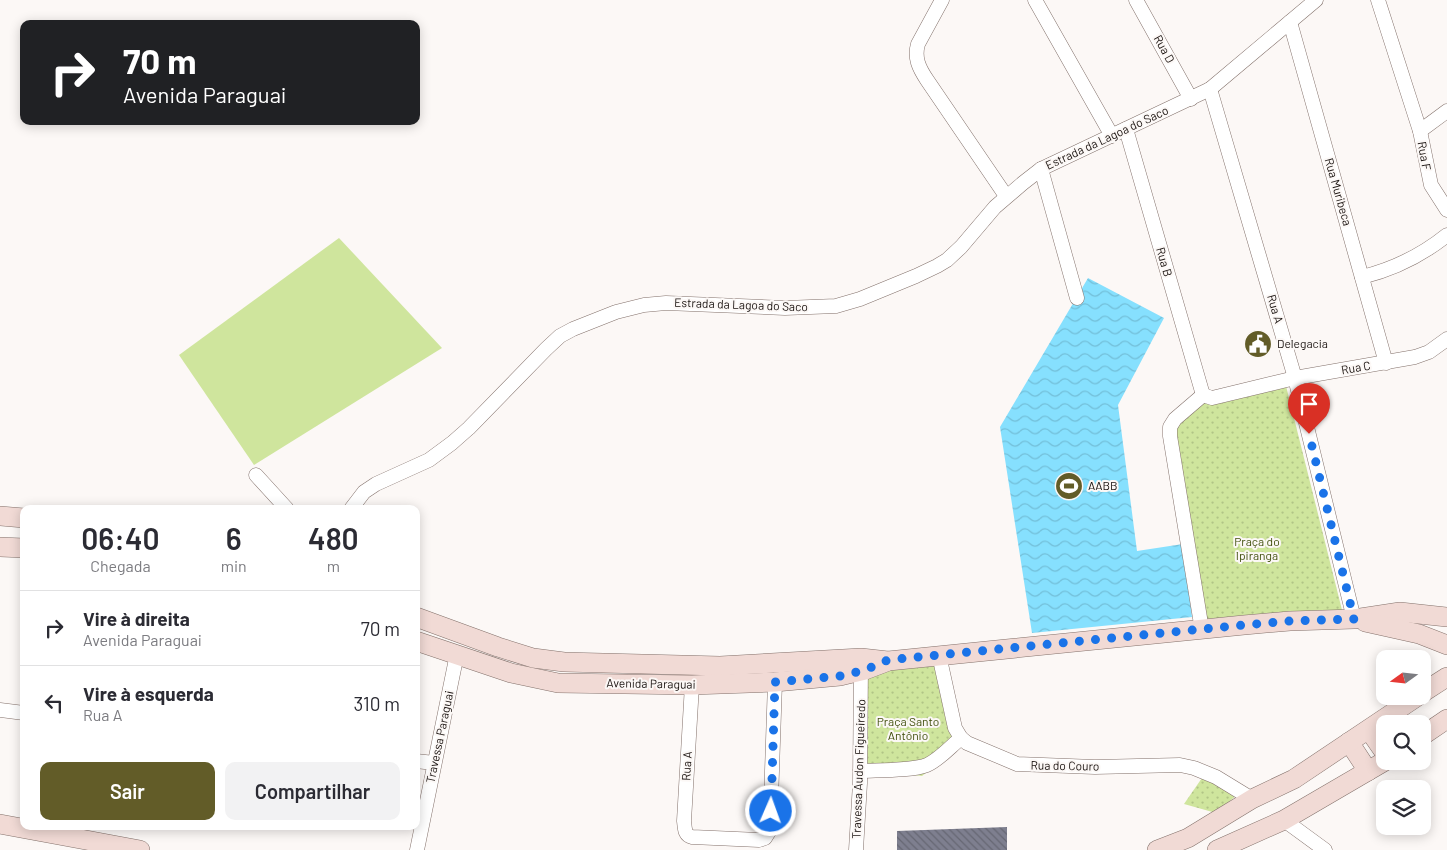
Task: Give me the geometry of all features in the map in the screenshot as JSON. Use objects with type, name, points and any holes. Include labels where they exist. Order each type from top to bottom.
[{"type":"street","points":[[942,0],[918,44],[916,61],[926,80],[1006,196]]},
{"type":"street","points":[[1035,0],[1112,136]]},
{"type":"street","name":"Rua D","points":[[1136,0],[1191,99]]},
{"type":"street","name":"Estrada da Lagoa do Saco","points":[[354,505],[364,492],[376,484],[429,460],[452,443],[554,341],[573,329],[616,312],[666,302],[793,308],[836,306],[860,299],[937,266],[962,247],[995,206],[1041,170],[1210,89],[1316,0]]},
{"type":"street","points":[[1378,0],[1420,130]]},
{"type":"street","name":"Rua Muribeca","points":[[1290,22],[1386,363]]},
{"type":"street","name":"Rua A","points":[[1210,89],[1295,378],[1354,619]]},
{"type":"street","name":"Rua F","points":[[1447,111],[1420,130],[1431,185],[1447,210]]},
{"type":"street","name":"Rua B","points":[[1126,129],[1202,395]]},
{"type":"street","points":[[1041,170],[1077,298]]},
{"type":"street","points":[[1362,277],[1403,263],[1431,247],[1447,235]]},
{"type":"street","name":"Rua C","points":[[1202,395],[1212,398],[1295,378],[1423,355],[1447,340]]},
{"type":"street","points":[[1202,395],[1174,419],[1170,427],[1202,630]]},
{"type":"street","points":[[256,475],[283,505]]},
{"type":"street","points":[[0,516],[20,518]]},
{"type":"street","points":[[0,547],[20,548]]},
{"type":"street","name":"Avenida Paraguai","points":[[420,618],[498,647],[533,658],[556,662],[720,666],[861,664],[1290,621],[1354,619],[1400,612],[1447,618]]},
{"type":"street","name":"Avenida Paraguai","points":[[1354,619],[1419,634],[1447,646]]},
{"type":"street","name":"Avenida Paraguai","points":[[420,642],[511,673],[558,683],[692,685],[775,682],[840,676],[861,664]]},
{"type":"street","name":"Travessa Paraguai","points":[[417,850],[457,654]]},
{"type":"street","points":[[860,771],[926,765],[961,738],[955,728],[939,655]]},
{"type":"street","name":"Travessa Audon Figueiredo","points":[[856,850],[860,771],[861,664]]},
{"type":"street","points":[[1431,688],[1447,677]]},
{"type":"street","name":"Rua A","points":[[692,685],[684,821],[686,832],[688,836],[697,837],[762,840],[768,836],[770,830],[775,682]]},
{"type":"street","points":[[1157,850],[1188,838],[1252,798],[1294,779],[1405,705]]},
{"type":"street","points":[[0,710],[20,712]]},
{"type":"street","points":[[1431,730],[1447,719]]},
{"type":"street","points":[[1370,730],[1376,739]]},
{"type":"street","name":"Rua do Couro","points":[[961,738],[967,744],[1024,765],[1095,767],[1180,765],[1194,768],[1216,777],[1252,798]]},
{"type":"street","points":[[1350,742],[1368,771]]},
{"type":"street","points":[[420,761],[434,763]]},
{"type":"street","points":[[1217,850],[1284,820],[1376,766]]},
{"type":"street","points":[[1284,820],[1325,850]]},
{"type":"street","points":[[0,824],[20,828]]},
{"type":"street","points":[[32,830],[140,850]]},
{"type":"green space","points":[[339,238],[442,348],[254,465],[179,355]]},
{"type":"green space","name":"Praça do Ipiranga","points":[[1284,378],[1342,610],[1200,623],[1172,422],[1200,398]]},
{"type":"green space","name":"Praça Santo Antônio","points":[[936,657],[959,747],[922,776],[863,769],[865,672]]},
{"type":"green space","points":[[1204,775],[1238,794],[1216,813],[1184,804]]},
{"type":"water","name":"AABB","points":[[1088,278],[1164,318],[1118,405],[1137,551],[1183,544],[1192,617],[1032,633],[1000,427]]},
{"type":"building","points":[[1007,827],[1007,850],[897,850],[897,831]]},
{"type":"place","name":"Delegacia","points":[[1258,344]]},
{"type":"place","name":"AABB","points":[[1069,486]]},
{"type":"route","points":[[771,811],[775,682],[840,676],[865,670],[888,660],[1244,625],[1354,619],[1309,434]]}]
